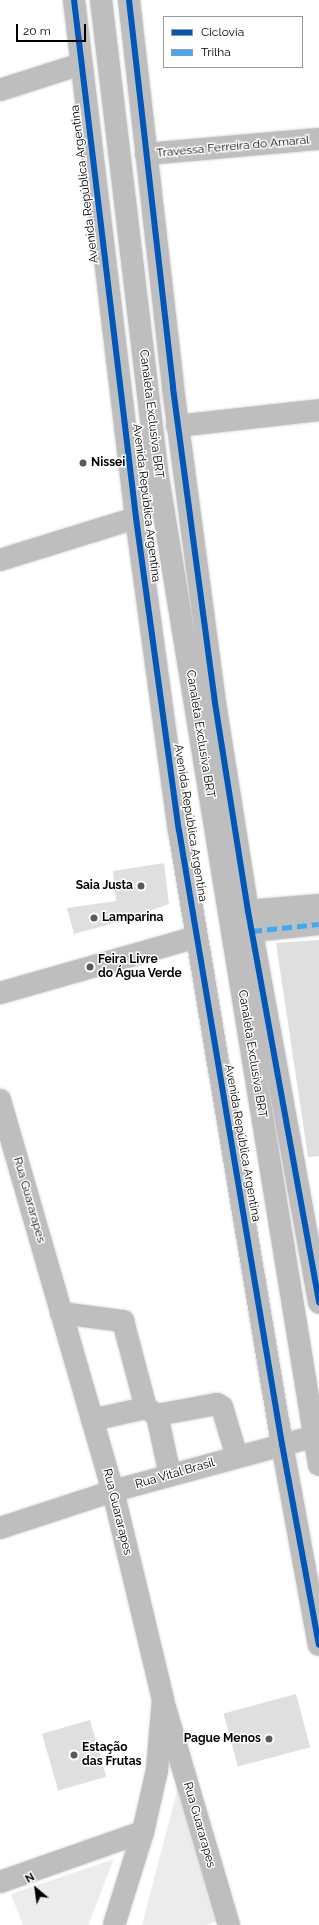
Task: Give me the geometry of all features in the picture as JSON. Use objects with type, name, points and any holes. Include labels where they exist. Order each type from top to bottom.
[{"type":"street","name":"Avenida República Argentina","points":[[74,0],[136,518],[196,936],[282,1444],[319,1644]]},
{"type":"street","name":"Canaleta Exclusiva BRT","points":[[101,0],[157,471],[317,1435],[319,1465]]},
{"type":"street","points":[[129,0],[178,426],[215,703],[250,921],[319,1303]]},
{"type":"street","points":[[0,90],[81,64]]},
{"type":"street","name":"Travessa Ferreira do Amaral","points":[[146,154],[319,139]]},
{"type":"street","points":[[178,426],[319,410]]},
{"type":"street","points":[[0,560],[136,518],[178,426]]},
{"type":"street","points":[[250,921],[319,905]]},
{"type":"street","points":[[250,921],[319,924]]},
{"type":"street","points":[[0,993],[196,936]]},
{"type":"street","name":"Rua Guararapes","points":[[0,1100],[112,1491],[163,1700],[229,1925]]},
{"type":"street","points":[[61,1313],[123,1321],[170,1475]]},
{"type":"street","points":[[92,1420],[217,1404],[222,1407],[237,1456]]},
{"type":"street","name":"Rua Vital Brasil","points":[[0,1528],[112,1491],[317,1435]]},
{"type":"street","points":[[114,1925],[143,1832],[158,1770],[163,1700]]},
{"type":"street","points":[[0,1882],[143,1832]]},
{"type":"shaded area","points":[[181,1776],[217,1921],[206,1925],[142,1925]]},
{"type":"shaded area","points":[[114,1859],[88,1925],[23,1925],[11,1894]]},
{"type":"building","name":"Saia Justa","points":[[164,863],[169,904],[118,922],[74,934],[67,908],[116,901],[113,871]]},
{"type":"building","points":[[319,940],[319,1156],[308,1157],[276,943]]},
{"type":"building","name":"Pague Menos","points":[[296,1694],[310,1747],[238,1767],[224,1713]]},
{"type":"building","name":"Estação das Frutas","points":[[90,1720],[106,1777],[58,1790],[42,1734]]},
{"type":"marked path","points":[[252,931],[319,924]]},
{"type":"cycle path","points":[[74,0],[136,518],[179,830],[282,1444],[319,1645]]},
{"type":"cycle path","points":[[129,0],[173,388],[215,703],[248,911],[319,1303]]},
{"type":"place","name":"Nissei","points":[[83,463]]},
{"type":"place","name":"Saia Justa","points":[[141,886]]},
{"type":"place","name":"Lamparina","points":[[94,918]]},
{"type":"place","name":"Feira Livre do Água Verde","points":[[90,967]]},
{"type":"place","name":"Pague Menos","points":[[269,1739]]},
{"type":"place","name":"Estação das Frutas","points":[[74,1755]]}]
